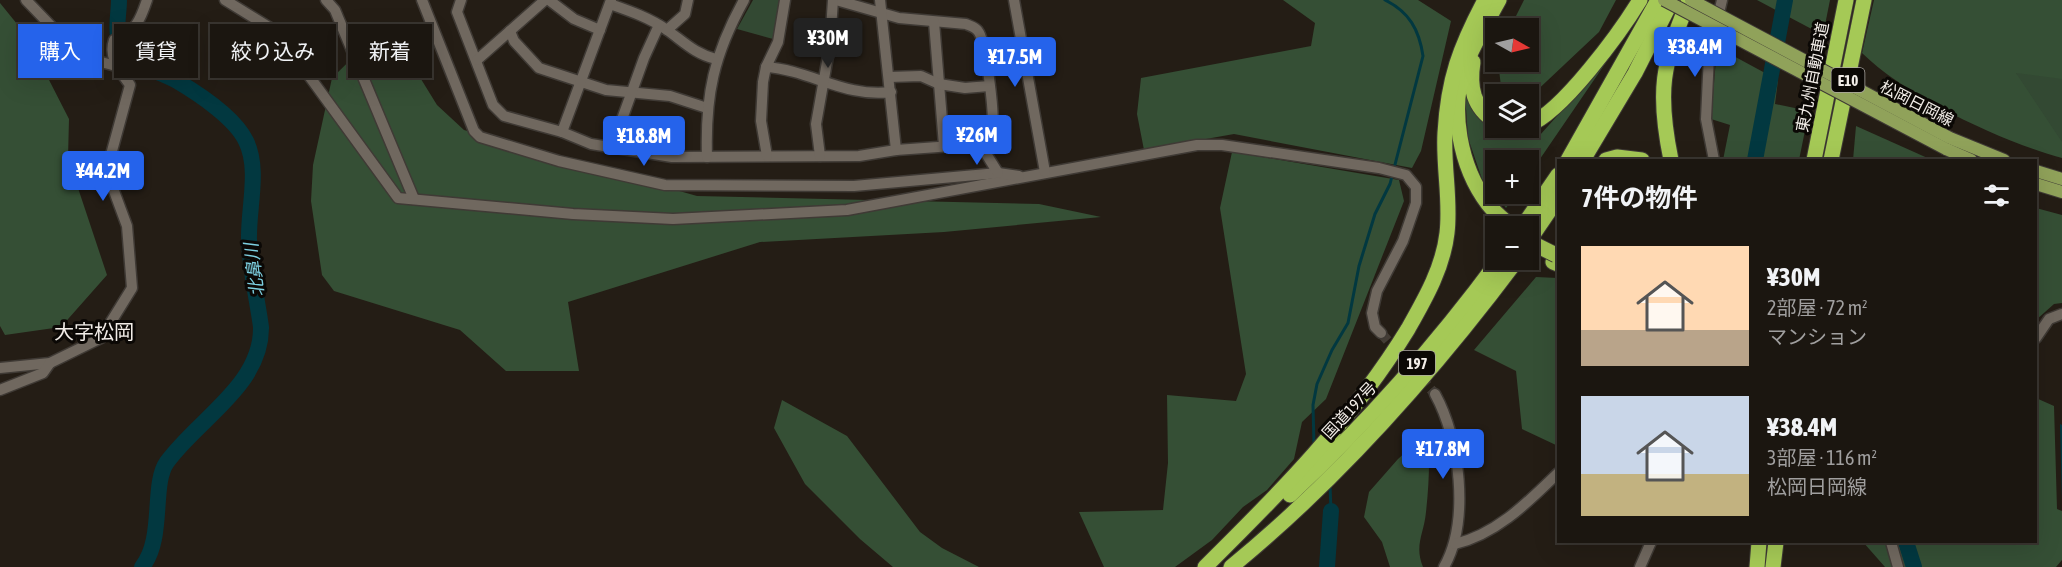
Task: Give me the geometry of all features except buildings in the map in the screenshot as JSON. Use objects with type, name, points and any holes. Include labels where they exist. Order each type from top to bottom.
[{"type":"highway","points":[[1206,567],[1279,494],[1358,403],[1382,372],[1429,292],[1447,234],[1445,134],[1454,65],[1485,0]]},
{"type":"highway","points":[[1490,18],[1499,0]]},
{"type":"highway","points":[[1539,120],[1559,102],[1600,55],[1640,0]]},
{"type":"highway","points":[[1569,159],[1658,0]]},
{"type":"highway","points":[[1583,159],[1629,82],[1672,0]]},
{"type":"highway","points":[[1671,159],[1664,116],[1663,75],[1669,50],[1690,0]]},
{"type":"highway","name":"東九州自動車道","points":[[1814,159],[1846,0]]},
{"type":"highway","name":"E10","points":[[1831,159],[1864,0]]},
{"type":"highway","points":[[1485,28],[1465,67],[1458,92],[1458,118],[1462,146],[1471,172],[1486,201],[1498,216]]},
{"type":"highway","points":[[1485,31],[1473,62],[1471,82],[1480,109],[1485,113]]},
{"type":"highway","points":[[1840,159],[1853,52]]},
{"type":"highway","points":[[1447,119],[1464,177],[1483,209],[1493,216]]},
{"type":"highway","points":[[1610,159],[1617,157],[1634,159]]},
{"type":"highway","points":[[1530,216],[1557,176]]},
{"type":"highway","points":[[1539,226],[1557,199]]},
{"type":"highway","points":[[1539,238],[1557,213]]},
{"type":"highway","points":[[1539,249],[1556,259]]},
{"type":"highway","points":[[1539,255],[1556,259]]},
{"type":"highway","name":"国道197号","points":[[1206,567],[1267,518],[1365,421],[1429,349],[1491,270]]},
{"type":"highway","name":"国道197号","points":[[1231,567],[1267,537],[1343,464],[1447,352],[1509,270]]},
{"type":"highway","points":[[1447,352],[1488,310],[1518,270]]},
{"type":"highway","points":[[1757,567],[1759,543]]},
{"type":"highway","points":[[1773,567],[1776,543]]},
{"type":"main road","name":"松岡日岡線","points":[[1664,0],[1948,144],[2000,159]]},
{"type":"main road","name":"松岡日岡線","points":[[1690,0],[1948,144],[1970,159]]},
{"type":"main road","points":[[2037,171],[2062,179]]},
{"type":"main road","points":[[2037,184],[2062,192]]},
{"type":"street","points":[[26,0],[52,27],[90,59],[114,65]]},
{"type":"street","points":[[139,24],[147,0]]},
{"type":"street","points":[[225,0],[277,32],[398,198],[573,214],[673,219],[847,210],[1197,145],[1222,145],[1406,174],[1416,187],[1416,203],[1403,240],[1374,302],[1372,313],[1375,327],[1381,333]]},
{"type":"street","points":[[326,0],[335,10],[414,199]]},
{"type":"street","points":[[422,0],[474,131],[480,137],[559,161],[665,185],[854,186],[998,173],[1025,177]]},
{"type":"street","points":[[461,0],[457,12],[493,105],[504,116],[562,132],[591,144],[672,157],[859,156],[896,150],[980,144],[989,137],[993,128],[989,86],[979,32],[966,24],[881,14],[834,0],[830,45],[816,124],[820,156]]},
{"type":"street","points":[[477,60],[547,0],[574,19],[600,30]]},
{"type":"street","points":[[612,147],[644,58],[663,28],[685,14],[688,0]]},
{"type":"street","points":[[707,158],[707,108],[716,59],[744,0]]},
{"type":"street","points":[[766,156],[761,121],[766,67],[778,42],[785,0]]},
{"type":"street","points":[[880,0],[896,150]]},
{"type":"street","points":[[1014,0],[1045,172]]},
{"type":"street","points":[[1714,159],[1706,119],[1709,55],[1722,0]]},
{"type":"street","points":[[562,132],[611,2],[663,28],[690,49],[716,59]]},
{"type":"street","points":[[934,22],[944,146]]},
{"type":"street","points":[[510,32],[514,40],[539,68],[606,90],[670,96],[707,108]]},
{"type":"street","points":[[114,40],[111,50],[114,60]]},
{"type":"street","points":[[766,67],[794,71],[863,94],[891,92]]},
{"type":"street","points":[[889,77],[921,76],[939,84],[965,88],[989,86]]},
{"type":"street","points":[[0,368],[50,363],[101,338],[132,288],[127,226],[114,191],[109,162],[130,85],[125,78]]},
{"type":"street","points":[[980,144],[998,173]]},
{"type":"street","points":[[2037,337],[2049,319],[2062,314]]},
{"type":"street","points":[[0,390],[43,373],[50,363]]},
{"type":"street","points":[[1435,393],[1444,410],[1450,430],[1459,492],[1460,518],[1455,544],[1444,567]]},
{"type":"street","points":[[1455,544],[1478,539],[1526,505],[1557,474]]},
{"type":"street","points":[[1640,567],[1651,543]]},
{"type":"street","points":[[1891,543],[1898,567]]},
{"type":"green space","points":[[753,0],[780,0],[773,39],[737,29]]},
{"type":"green space","points":[[1283,0],[1418,0],[1451,21],[1421,151],[1412,168],[1234,134],[1144,150],[1137,114],[1141,78],[1311,46],[1315,23]]},
{"type":"green space","points":[[1524,0],[1616,0],[1599,32],[1539,89],[1539,84],[1501,84],[1499,72],[1539,72],[1539,18],[1515,18]]},
{"type":"green space","points":[[1757,0],[1830,0],[1823,35]]},
{"type":"green space","points":[[1874,0],[2062,0],[2062,79],[2016,73],[2062,142],[2062,158],[2011,141],[1956,116],[1904,86],[1881,69],[1862,53]]},
{"type":"green space","points":[[2003,0],[2062,0],[2062,152],[2028,141]]},
{"type":"green space","points":[[0,3],[18,25],[18,78],[48,78],[69,119],[68,158],[107,275],[61,327],[5,335],[0,326]]},
{"type":"green space","points":[[1717,47],[1778,80],[1775,104],[1809,111],[1799,159],[1723,159],[1730,125],[1711,119]]},
{"type":"green space","points":[[1609,58],[1539,160],[1539,150],[1485,150],[1485,183],[1468,138],[1465,94],[1485,121],[1485,138],[1539,138]]},
{"type":"green space","points":[[348,62],[348,78],[420,78],[437,105],[464,130],[697,196],[1039,204],[1101,217],[944,232],[760,242],[568,302],[579,371],[506,371],[460,330],[334,291],[322,275],[311,201],[313,165],[332,78],[336,78],[336,74]]},
{"type":"green space","points":[[1856,126],[1930,159],[1853,159]]},
{"type":"green space","points":[[1232,152],[1399,180],[1404,201],[1326,399],[1302,422],[1294,459],[1267,490],[1243,507],[1212,540],[1175,567],[1104,567],[1079,512],[1163,510],[1168,463],[1167,395],[1236,401],[1246,374],[1220,208]]},
{"type":"green space","points":[[2037,208],[2062,215],[2062,303],[2054,304],[2037,319]]},
{"type":"green space","points":[[1536,277],[1557,278],[1557,446],[1522,429],[1516,371],[1474,350]]},
{"type":"green space","points":[[2037,398],[2054,406],[2057,509],[2062,511],[2062,560],[2056,567],[1885,567],[1864,543],[2037,543]]},
{"type":"green space","points":[[782,400],[847,436],[920,532],[942,548],[979,567],[893,567],[860,539],[805,484],[774,428]]},
{"type":"green space","points":[[1428,432],[1428,492],[1419,546],[1423,567],[1390,567],[1382,542],[1364,517],[1369,492],[1398,459]]},
{"type":"water","points":[[2060,424],[2062,425],[2062,501]]},
{"type":"waterway","name":"北鼻川","points":[[119,0],[118,36],[122,49],[128,56],[170,77],[206,100],[234,124],[246,141],[253,176],[249,228],[250,251],[261,327],[259,348],[240,384],[180,446],[162,472],[153,542],[142,567]]},
{"type":"waterway","points":[[1314,445],[1313,405],[1317,384],[1332,350],[1348,323],[1359,266],[1375,214],[1390,184],[1423,56],[1416,30],[1407,16],[1385,0]]},
{"type":"waterway","points":[[1755,159],[1785,0]]},
{"type":"waterway","points":[[1330,485],[1331,511]]},
{"type":"waterway","points":[[1327,567],[1331,511]]},
{"type":"waterway","points":[[1906,543],[1914,567]]},
{"type":"tunnel","points":[[1381,333],[1435,394]]},
{"type":"district","name":"大字松岡","points":[[94,331]]}]
